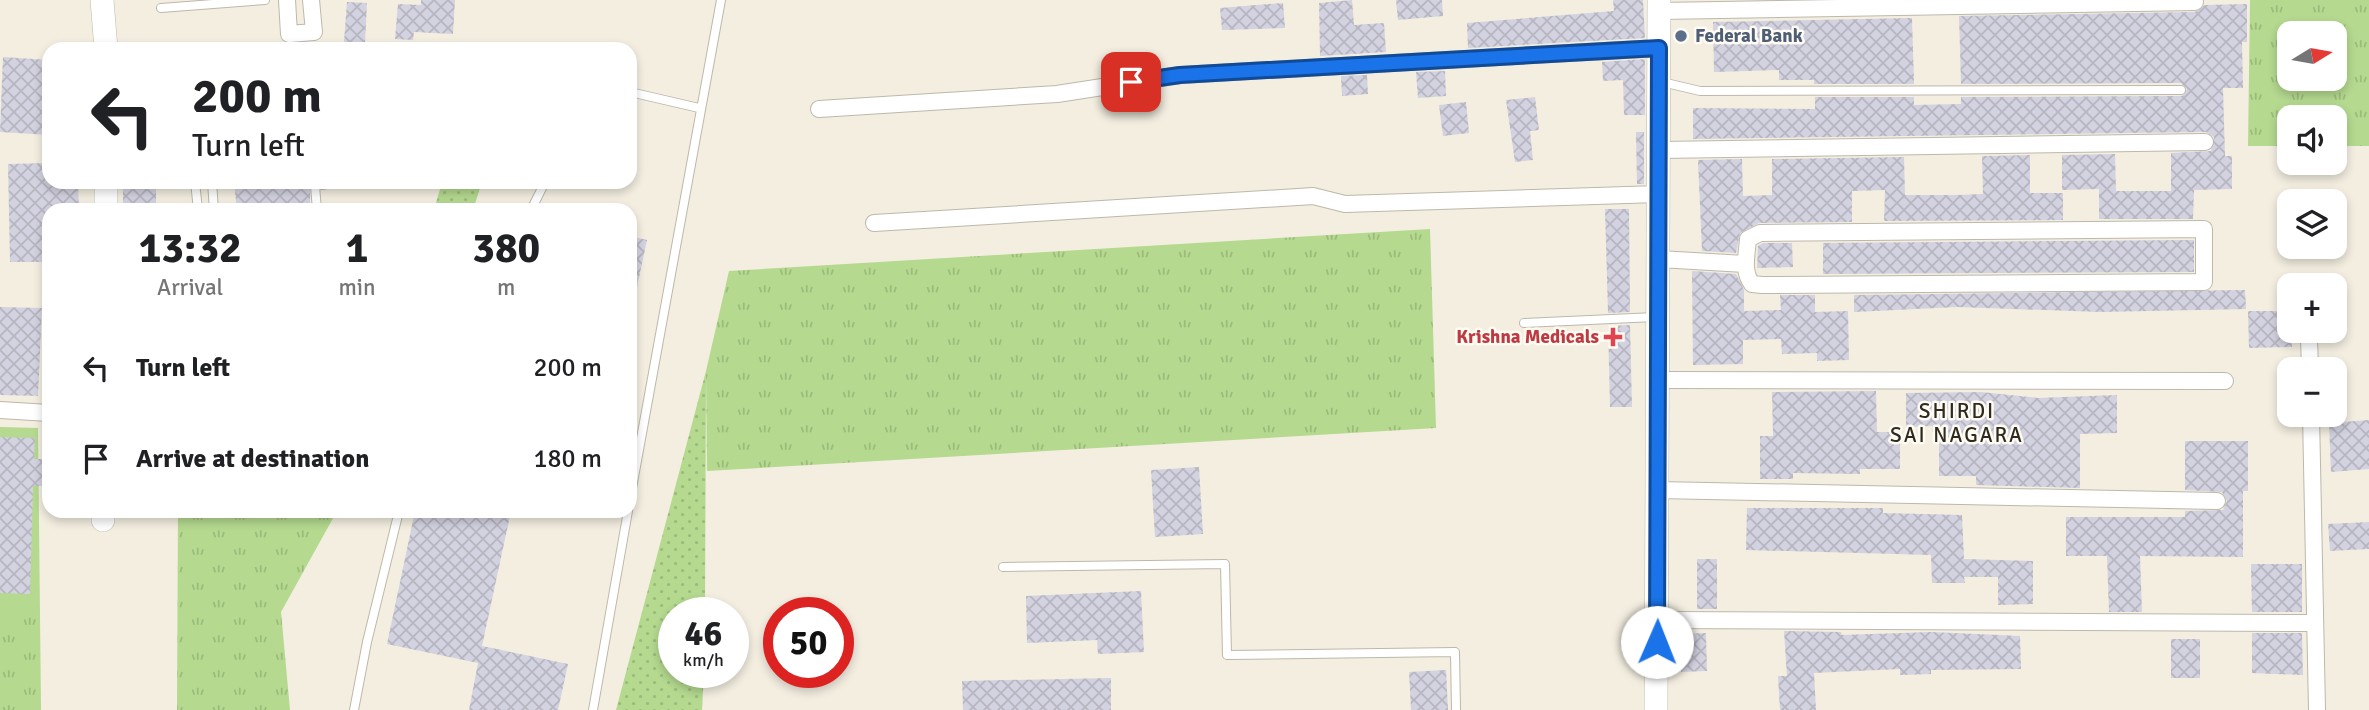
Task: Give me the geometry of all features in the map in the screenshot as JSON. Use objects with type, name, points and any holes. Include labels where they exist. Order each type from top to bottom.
[{"type":"main road","points":[[102,0],[105,42]]},
{"type":"main road","points":[[1656,710],[1659,5]]},
{"type":"street","points":[[287,0],[289,34],[314,32],[312,0]]},
{"type":"street","points":[[1659,5],[2194,2]]},
{"type":"street","points":[[819,109],[1057,94],[1180,75],[1659,48]]},
{"type":"street","points":[[1659,150],[2204,142]]},
{"type":"street","points":[[874,223],[1313,197],[1345,204],[1659,194]]},
{"type":"street","points":[[2204,229],[2204,282],[1762,285],[1752,284],[1745,264],[1748,239],[1760,233],[2204,229]]},
{"type":"street","points":[[1659,259],[1745,264]]},
{"type":"street","points":[[1658,380],[2225,382]]},
{"type":"street","points":[[0,410],[42,413]]},
{"type":"street","points":[[2311,427],[2313,623],[2317,710]]},
{"type":"street","points":[[1658,491],[2217,501]]},
{"type":"street","points":[[1658,620],[2313,623]]},
{"type":"lane","points":[[161,8],[265,0]]},
{"type":"lane","points":[[637,459],[720,0]]},
{"type":"lane","points":[[1659,82],[1700,91],[2181,90]]},
{"type":"lane","points":[[637,94],[699,108]]},
{"type":"lane","points":[[1524,323],[1658,317]]},
{"type":"lane","points":[[354,710],[367,642],[397,518]]},
{"type":"lane","points":[[593,710],[627,518]]},
{"type":"lane","points":[[1003,567],[1226,564],[1227,655],[1455,652],[1457,710]]},
{"type":"green space","points":[[2250,0],[2369,0],[2369,146],[2347,146],[2347,105],[2277,105],[2277,146],[2248,146]]},
{"type":"green space","points":[[440,189],[480,189],[475,203],[436,203]]},
{"type":"green space","points":[[1430,229],[1436,428],[707,471],[706,371],[729,271]]},
{"type":"green space","points":[[706,371],[705,597],[658,597],[658,688],[703,688],[702,710],[616,710]]},
{"type":"green space","points":[[0,427],[38,428],[40,616],[0,616]]},
{"type":"green space","points":[[178,518],[333,518],[281,612],[290,710],[177,710]]},
{"type":"green space","points":[[0,616],[40,616],[41,710],[0,710]]},
{"type":"building","points":[[421,0],[455,0],[453,34],[414,32],[413,40],[395,39],[398,4],[421,5]]},
{"type":"building","points":[[1352,0],[1354,25],[1384,23],[1386,52],[1320,56],[1319,3]]},
{"type":"building","points":[[1396,0],[1442,0],[1443,16],[1398,20]]},
{"type":"building","points":[[1613,0],[1643,0],[1645,38],[1468,48],[1467,23],[1614,11]]},
{"type":"building","points":[[347,2],[367,3],[365,42],[344,42]]},
{"type":"building","points":[[1283,3],[1285,28],[1222,30],[1220,8]]},
{"type":"building","points":[[2247,4],[2247,42],[2242,42],[2243,88],[2223,88],[2225,156],[2232,156],[2232,189],[2194,190],[2193,219],[2099,219],[2099,189],[2062,190],[2062,155],[2115,154],[2116,191],[2171,191],[2171,153],[2211,151],[2214,137],[2206,132],[1693,139],[1693,108],[1815,109],[1815,97],[1914,97],[1914,105],[1961,104],[1961,97],[2182,96],[2187,89],[2181,83],[1961,84],[1959,16],[2195,12],[2205,5]]},
{"type":"building","points":[[1912,18],[1914,84],[1814,84],[1814,80],[1779,80],[1779,70],[1714,72],[1713,22]]},
{"type":"building","points":[[3,57],[42,60],[42,135],[0,132]]},
{"type":"building","points":[[1645,59],[1645,115],[1624,115],[1623,80],[1603,81],[1602,62]]},
{"type":"building","points":[[1445,71],[1446,96],[1418,98],[1416,72]]},
{"type":"building","points":[[1367,75],[1368,94],[1342,96],[1341,76]]},
{"type":"building","points":[[1535,97],[1539,130],[1530,131],[1533,160],[1515,162],[1506,100]]},
{"type":"building","points":[[1466,102],[1469,133],[1443,136],[1439,105]]},
{"type":"building","points":[[1636,132],[1644,132],[1644,184],[1637,184]]},
{"type":"building","points":[[2030,155],[2030,193],[2063,193],[2063,220],[1884,221],[1885,190],[1852,191],[1852,222],[1759,223],[1740,233],[1736,253],[1702,251],[1698,160],[1742,159],[1743,196],[1772,195],[1772,159],[1904,157],[1905,195],[1958,195],[1983,194],[1982,156]]},
{"type":"building","points":[[42,163],[42,189],[78,189],[79,203],[42,203],[42,262],[10,262],[8,164]]},
{"type":"building","points":[[123,189],[156,189],[156,203],[123,203]]},
{"type":"building","points":[[235,189],[310,189],[310,203],[236,203]]},
{"type":"building","points":[[1605,209],[1629,209],[1630,312],[1608,313]]},
{"type":"building","points":[[637,238],[647,240],[637,287]]},
{"type":"building","points":[[2194,240],[2194,272],[1823,274],[1823,243]]},
{"type":"building","points":[[1763,243],[1792,243],[1793,267],[1757,268],[1758,246]]},
{"type":"building","points":[[1692,271],[1736,274],[1744,290],[1744,311],[1781,310],[1780,295],[1815,295],[1815,312],[1848,311],[1849,360],[1817,361],[1817,353],[1782,354],[1781,339],[1743,340],[1743,364],[1693,365]]},
{"type":"building","points":[[2245,290],[2246,309],[2100,312],[1957,307],[1854,312],[1854,295]]},
{"type":"building","points":[[0,307],[42,308],[38,396],[0,395]]},
{"type":"building","points":[[2248,311],[2277,311],[2277,343],[2292,343],[2292,347],[2249,348]]},
{"type":"building","points":[[1630,325],[1632,407],[1610,407],[1608,326]]},
{"type":"building","points":[[1876,391],[1877,432],[1900,432],[1900,469],[1860,469],[1860,474],[1793,473],[1793,479],[1760,479],[1760,436],[1773,436],[1772,392]]},
{"type":"building","points":[[1981,392],[2038,398],[2117,395],[2117,433],[2080,434],[2080,488],[1976,485],[1976,476],[1939,476],[1939,432],[1932,432],[1932,426],[1906,427],[1906,393]]},
{"type":"building","points":[[2369,420],[2369,469],[2331,472],[2329,427],[2347,427],[2347,422]]},
{"type":"building","points":[[0,437],[35,438],[34,459],[42,459],[42,486],[33,486],[30,594],[0,593]]},
{"type":"building","points":[[2185,441],[2248,441],[2248,491],[2243,491],[2243,557],[2140,556],[2142,612],[2109,612],[2107,556],[2066,556],[2066,517],[2185,517],[2185,511],[2223,510],[2227,501],[2222,492],[2185,490]]},
{"type":"building","points":[[1199,467],[1203,534],[1155,537],[1151,470]]},
{"type":"building","points":[[1747,508],[1883,508],[1883,513],[1962,515],[1964,559],[2033,561],[2033,604],[1998,605],[1998,577],[1964,577],[1965,583],[1932,583],[1931,555],[1746,550]]},
{"type":"building","points":[[414,518],[509,518],[482,646],[568,664],[558,710],[469,710],[478,663],[387,644]]},
{"type":"building","points":[[2369,522],[2369,549],[2330,551],[2328,524]]},
{"type":"building","points":[[1697,559],[1717,559],[1717,609],[1697,609]]},
{"type":"building","points":[[2251,564],[2302,564],[2302,612],[2252,612]]},
{"type":"building","points":[[1141,591],[1144,652],[1098,654],[1097,640],[1027,643],[1026,596]]},
{"type":"building","points":[[1784,631],[1841,632],[1842,635],[1931,632],[2020,636],[2021,669],[1931,670],[1931,674],[1900,675],[1900,669],[1814,673],[1816,710],[1780,710],[1778,676],[1787,676]]},
{"type":"building","points":[[1706,633],[1707,671],[1681,672],[1680,634]]},
{"type":"building","points":[[2252,633],[2302,633],[2303,675],[2252,673]]},
{"type":"building","points":[[2171,639],[2200,639],[2200,678],[2171,678]]},
{"type":"building","points":[[1446,670],[1448,710],[1411,710],[1409,672]]},
{"type":"building","points":[[1111,678],[1111,710],[963,710],[962,681]]},
{"type":"place","name":"Federal Bank","points":[[1681,36]]},
{"type":"place","name":"Krishna Medicals","points":[[1613,337]]},
{"type":"district","name":"SHIRDI SAI NAGARA","points":[[1957,423]]},
{"type":"route","points":[[1131,82],[1180,75],[1659,48],[1657,642]]}]
